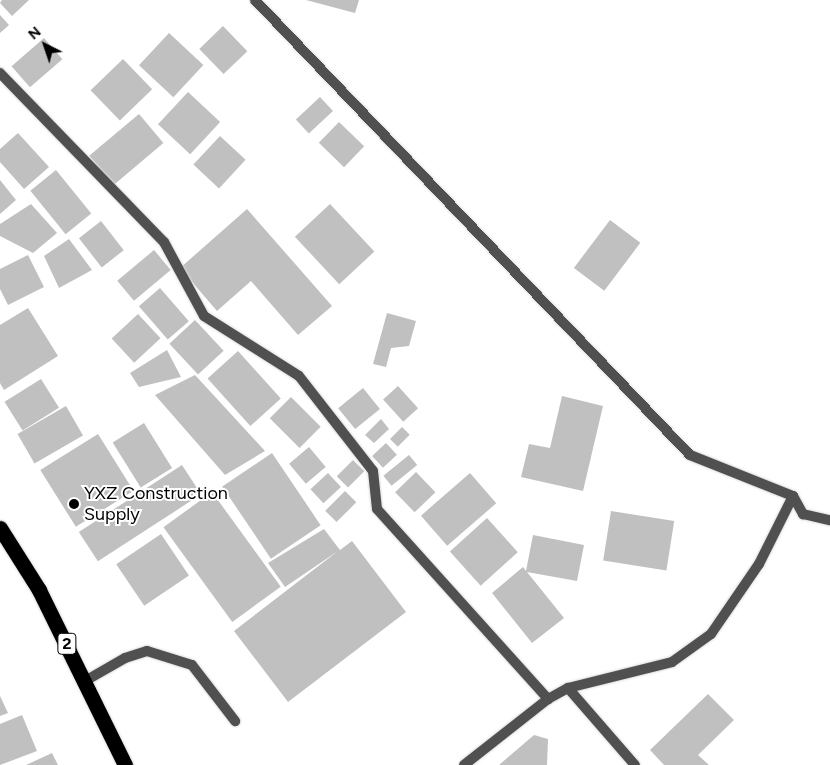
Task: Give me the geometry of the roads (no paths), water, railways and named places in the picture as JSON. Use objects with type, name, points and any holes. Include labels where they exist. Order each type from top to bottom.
[{"type":"highway","name":"2","points":[[0,528],[39,590],[85,681],[124,765]]},
{"type":"street","points":[[255,0],[690,455],[793,496],[803,514],[830,520]]},
{"type":"street","points":[[0,74],[164,242],[204,316],[299,376],[373,471],[378,509],[548,699]]},
{"type":"street","points":[[464,765],[548,699],[568,688],[672,662],[711,634],[759,564],[793,496]]},
{"type":"street","points":[[85,681],[125,658],[147,651],[192,666],[235,721]]},
{"type":"street","points":[[568,688],[635,765]]},
{"type":"place","name":"YXZ Construction Supply","points":[[74,504]]}]
